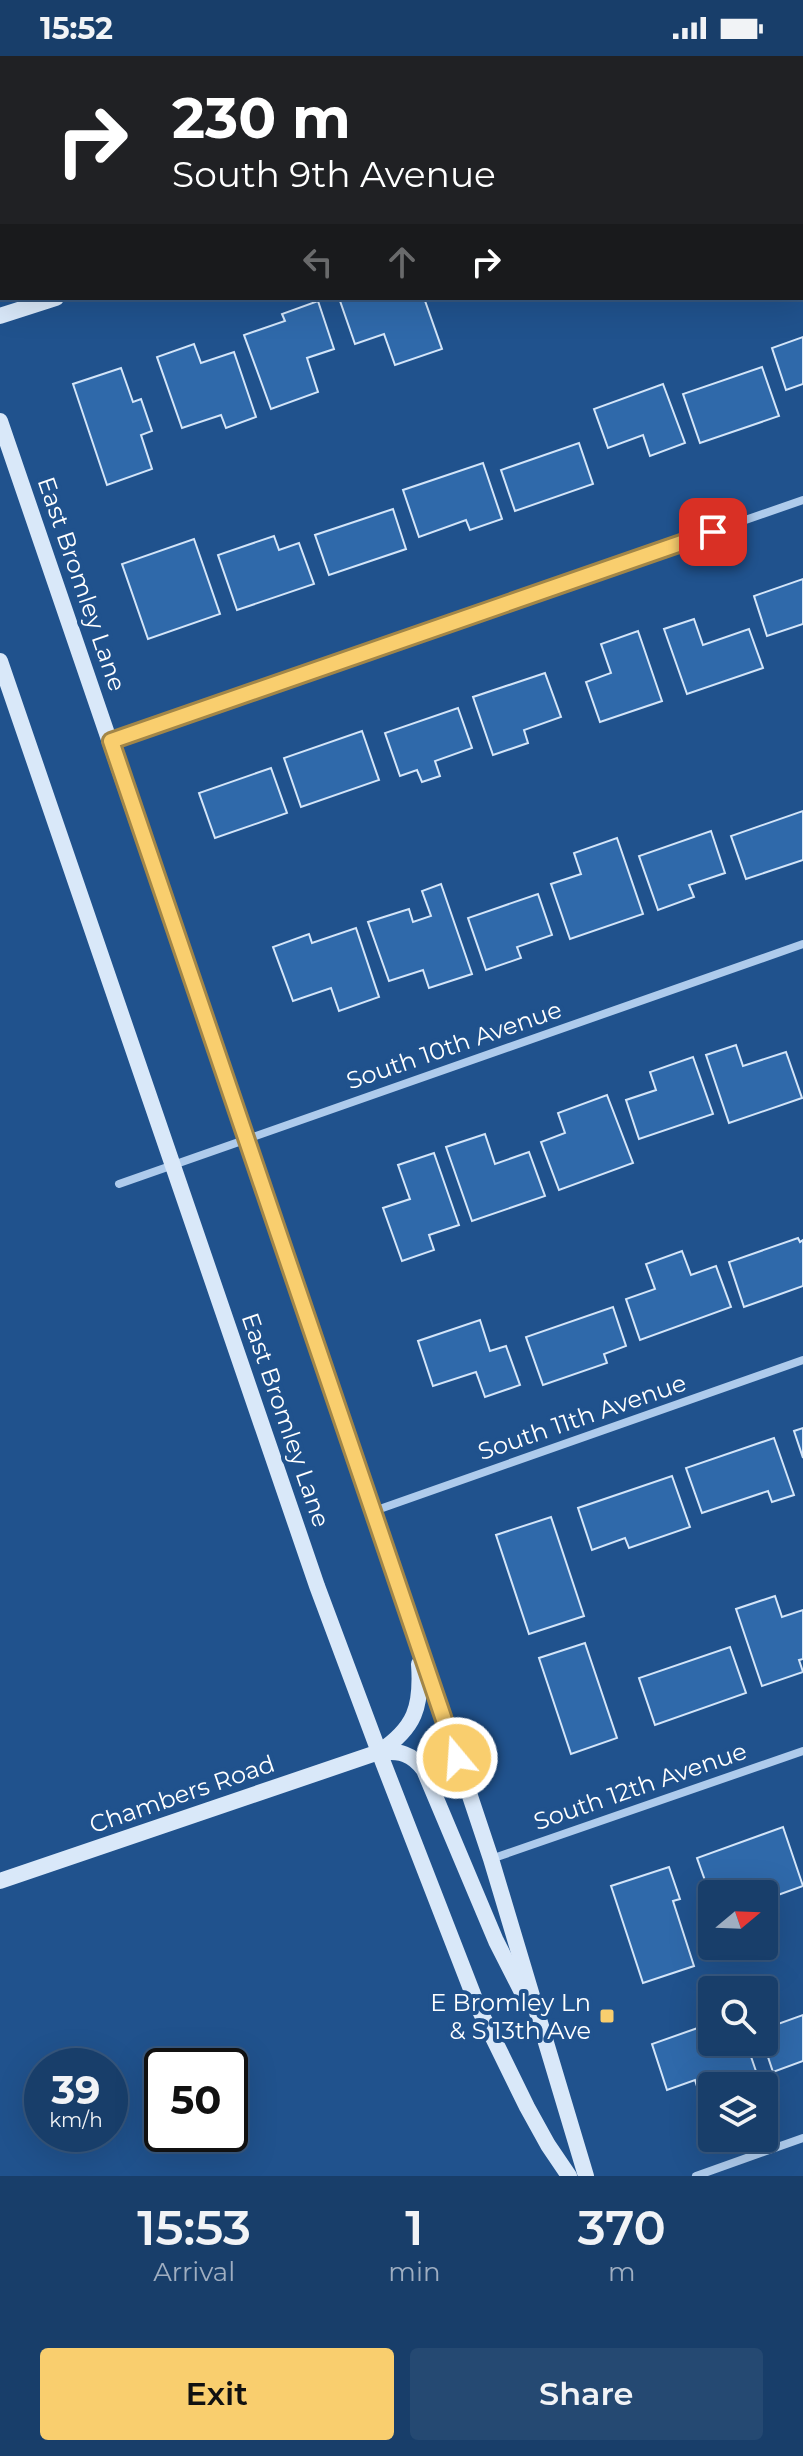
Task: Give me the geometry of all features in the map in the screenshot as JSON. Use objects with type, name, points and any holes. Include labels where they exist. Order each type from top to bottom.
[{"type":"main road","points":[[0,316],[50,300]]},
{"type":"main road","name":"East Bromley Lane","points":[[0,421],[491,1859],[586,2176]]},
{"type":"main road","name":"East Bromley Lane","points":[[0,661],[317,1586],[423,1870],[478,2007],[527,2107],[569,2176]]},
{"type":"main road","points":[[379,1752],[400,1736],[417,1711],[421,1691],[417,1639]]},
{"type":"main road","points":[[379,1752],[404,1753],[424,1770],[496,1941],[545,2037]]},
{"type":"main road","name":"Chambers Road","points":[[0,1881],[379,1752]]},
{"type":"street","points":[[111,741],[803,500]]},
{"type":"street","name":"South 10th Avenue","points":[[119,1184],[803,944]]},
{"type":"street","name":"South 11th Avenue","points":[[374,1511],[803,1360]]},
{"type":"street","name":"South 12th Avenue","points":[[491,1859],[803,1751]]},
{"type":"street","points":[[696,2176],[803,2138]]},
{"type":"building","points":[[340,300],[425,300],[442,349],[395,365],[384,334],[355,344]]},
{"type":"building","points":[[318,301],[334,349],[307,358],[318,392],[271,409],[244,335],[285,321],[282,314]]},
{"type":"building","points":[[803,337],[803,384],[786,390],[772,348]]},
{"type":"building","points":[[194,344],[201,363],[234,352],[256,417],[226,428],[221,415],[182,428],[157,357]]},
{"type":"building","points":[[762,367],[779,416],[700,443],[683,394]]},
{"type":"building","points":[[121,368],[133,402],[141,399],[152,431],[141,435],[152,469],[107,485],[73,384]]},
{"type":"building","points":[[663,384],[685,443],[650,456],[643,435],[608,448],[594,409]]},
{"type":"building","points":[[579,443],[593,484],[515,511],[501,470]]},
{"type":"building","points":[[483,463],[502,519],[470,530],[466,520],[419,537],[403,490]]},
{"type":"building","points":[[393,509],[406,549],[329,575],[315,535]]},
{"type":"building","points":[[274,536],[279,550],[299,543],[314,584],[237,610],[218,555]]},
{"type":"building","points":[[194,539],[220,614],[148,639],[122,564]]},
{"type":"building","points":[[803,579],[803,624],[767,636],[754,596]]},
{"type":"building","points":[[694,619],[703,645],[749,629],[763,668],[687,694],[664,629]]},
{"type":"building","points":[[638,631],[662,701],[600,722],[586,682],[611,673],[601,644]]},
{"type":"building","points":[[545,673],[561,717],[524,730],[528,743],[493,755],[473,697]]},
{"type":"building","points":[[458,708],[472,748],[435,761],[440,776],[422,782],[417,770],[400,776],[385,733]]},
{"type":"building","points":[[362,731],[379,780],[301,807],[284,758]]},
{"type":"building","points":[[271,768],[287,813],[215,838],[199,793]]},
{"type":"building","points":[[803,811],[803,860],[746,879],[731,836]]},
{"type":"building","points":[[711,831],[725,873],[689,885],[694,897],[658,910],[639,856]]},
{"type":"building","points":[[617,838],[643,914],[570,939],[551,884],[581,874],[574,853]]},
{"type":"building","points":[[441,884],[472,974],[429,988],[423,970],[389,981],[368,922],[409,909],[413,922],[431,916],[422,891]]},
{"type":"building","points":[[538,894],[552,935],[517,947],[521,958],[486,970],[468,918]]},
{"type":"building","points":[[356,928],[379,997],[339,1011],[331,988],[293,1001],[273,947],[309,934],[312,943]]},
{"type":"building","points":[[736,1045],[743,1066],[786,1052],[802,1098],[729,1123],[706,1055]]},
{"type":"building","points":[[693,1057],[713,1114],[639,1139],[626,1100],[656,1090],[650,1072]]},
{"type":"building","points":[[607,1095],[633,1163],[559,1190],[541,1142],[565,1133],[558,1113]]},
{"type":"building","points":[[485,1134],[495,1164],[529,1152],[545,1196],[472,1221],[446,1147]]},
{"type":"building","points":[[434,1153],[459,1225],[429,1235],[434,1250],[402,1261],[383,1208],[410,1199],[398,1165]]},
{"type":"building","points":[[798,1238],[800,1242],[803,1240],[803,1286],[744,1307],[729,1262]]},
{"type":"building","points":[[682,1251],[691,1275],[716,1266],[731,1307],[640,1340],[626,1299],[655,1289],[646,1264]]},
{"type":"building","points":[[613,1307],[626,1346],[604,1354],[607,1363],[543,1385],[526,1337]]},
{"type":"building","points":[[480,1320],[490,1351],[506,1346],[520,1385],[485,1397],[476,1372],[433,1386],[418,1341]]},
{"type":"building","points":[[803,1428],[803,1458],[794,1431]]},
{"type":"building","points":[[774,1438],[794,1495],[772,1502],[768,1491],[702,1513],[686,1468]]},
{"type":"building","points":[[672,1476],[690,1527],[629,1548],[625,1538],[592,1550],[578,1508]]},
{"type":"building","points":[[551,1517],[584,1616],[529,1634],[496,1535]]},
{"type":"building","points":[[775,1596],[782,1617],[803,1610],[803,1659],[799,1660],[803,1672],[762,1686],[736,1609]]},
{"type":"building","points":[[585,1643],[617,1738],[571,1754],[539,1658]]},
{"type":"building","points":[[730,1647],[746,1693],[655,1725],[639,1678]]},
{"type":"building","points":[[783,1827],[803,1886],[778,1895],[778,1880],[705,1880],[697,1858]]},
{"type":"building","points":[[669,1867],[680,1899],[673,1901],[694,1966],[643,1983],[611,1886]]},
{"type":"building","points":[[803,2015],[803,2061],[773,2072],[768,2056],[778,2056],[778,2024]]},
{"type":"building","points":[[698,2028],[698,2056],[751,2056],[756,2072],[698,2072],[698,2090],[695,2080],[667,2090],[652,2044]]},
{"type":"place","name":"E Bromley Ln & S 13th Ave","points":[[607,2016]]},
{"type":"route","points":[[457,1758],[111,741],[713,532]]}]
